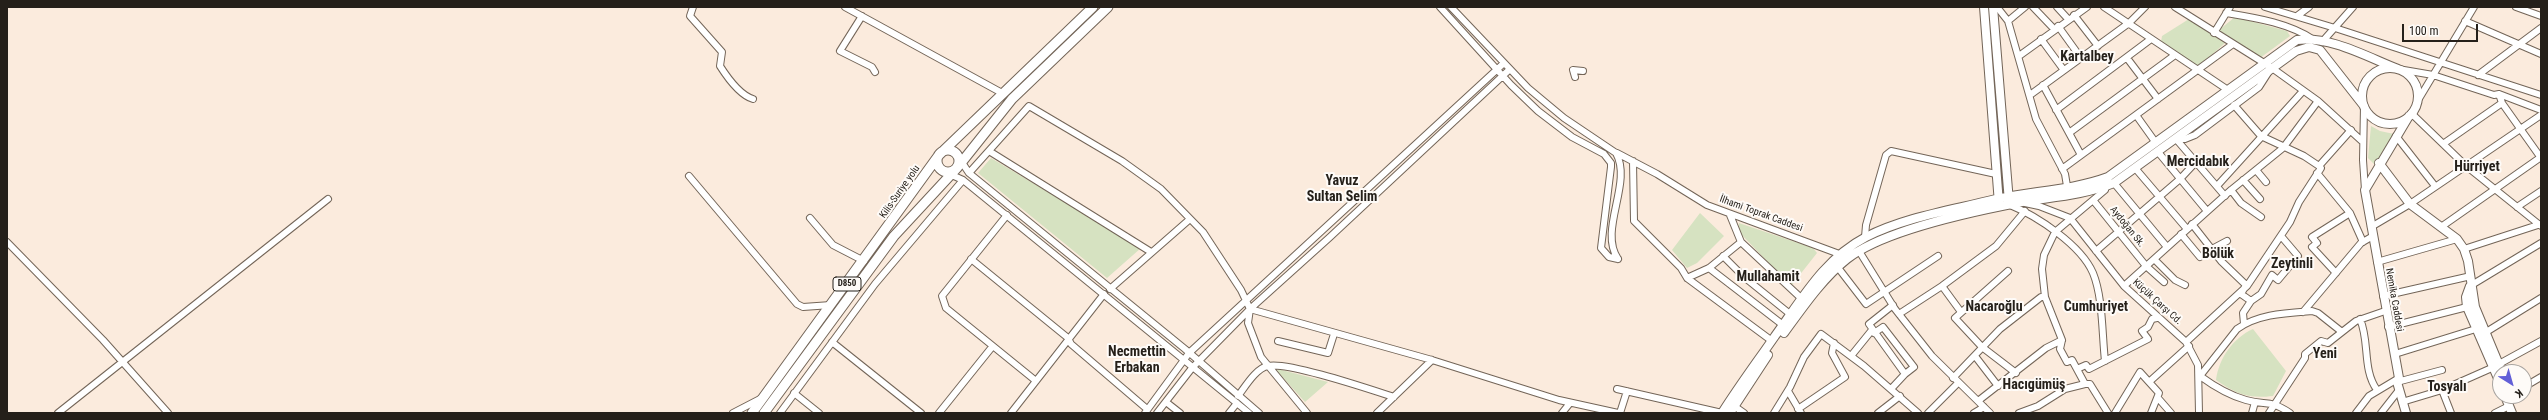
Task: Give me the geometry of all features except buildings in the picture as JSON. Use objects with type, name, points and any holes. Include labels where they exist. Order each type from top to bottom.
[{"type":"highway","name":"Kilis-Suriye yolu","points":[[752,413],[864,261],[939,155],[1093,7]]},
{"type":"highway","name":"D850","points":[[764,413],[894,236],[1012,99],[1108,7]]},
{"type":"highway","points":[[944,151],[951,151],[955,167],[938,164],[939,155],[944,151]]},
{"type":"main road","points":[[1984,7],[1999,203]]},
{"type":"main road","points":[[1993,7],[2009,201]]},
{"type":"main road","points":[[2021,199],[2067,186],[2108,177],[2263,63],[2297,40],[2320,40],[2398,69],[2412,79],[2418,94],[2417,102],[2365,190]]},
{"type":"main road","points":[[1722,413],[1742,381],[1790,314],[1835,264],[1876,241],[1999,203],[2110,184],[2158,152],[2296,51],[2309,47],[2320,50],[2372,117],[2384,123],[2397,122],[2410,114]]},
{"type":"main road","points":[[2364,106],[2363,89],[2369,77],[2380,70],[2398,69]]},
{"type":"main road","points":[[2379,164],[2410,204],[2457,238],[2464,249],[2471,276],[2470,286],[2466,297],[2467,307],[2481,331],[2497,364]]},
{"type":"main road","points":[[2007,182],[2021,199]]},
{"type":"main road","points":[[1988,201],[1997,185]]},
{"type":"main road","name":"Nemika Caddesi","points":[[2365,190],[2385,311],[2395,354],[2398,383],[2406,413]]},
{"type":"main road","points":[[1732,410],[1772,348],[1835,264],[1839,254],[1866,238],[1891,226],[1988,201],[1999,203]]},
{"type":"main road","points":[[2470,286],[2481,331]]},
{"type":"street","points":[[693,7],[690,16],[722,52],[720,66],[723,71],[745,95],[753,99]]},
{"type":"street","points":[[845,7],[1002,93]]},
{"type":"street","points":[[1440,7],[1496,70],[1547,119],[1572,137],[1604,154],[1609,159],[1611,167],[1601,248],[1609,257],[1618,259],[1611,245],[1621,168],[1616,153],[1609,159]]},
{"type":"street","name":"İlhami Toprak Caddesi","points":[[1451,7],[1510,69],[1564,118],[1616,153],[1707,205],[1730,215],[1848,258]]},
{"type":"street","points":[[1997,7],[2008,21],[2036,119],[2062,169],[2067,186]]},
{"type":"street","points":[[2008,21],[2025,7]]},
{"type":"street","points":[[2033,7],[2057,28],[2082,58]]},
{"type":"street","points":[[2057,7],[2068,20]]},
{"type":"street","points":[[2019,56],[2087,7]]},
{"type":"street","points":[[2104,7],[2197,71],[2228,90]]},
{"type":"street","points":[[2030,95],[2063,69],[2082,58],[2129,23],[2145,7]]},
{"type":"street","points":[[2174,7],[2272,68],[2318,101],[2363,142]]},
{"type":"street","points":[[2214,32],[2230,7]]},
{"type":"street","points":[[2264,7],[2297,16],[2478,75],[2540,93]]},
{"type":"street","points":[[2297,16],[2308,7]]},
{"type":"street","points":[[2226,13],[2256,18],[2298,31],[2320,40],[2334,29],[2353,7]]},
{"type":"street","points":[[2417,102],[2474,7]]},
{"type":"street","points":[[2516,7],[2541,16]]},
{"type":"street","points":[[2074,15],[2098,46]]},
{"type":"street","points":[[862,16],[840,51],[872,67],[875,72]]},
{"type":"street","points":[[2465,21],[2541,54]]},
{"type":"street","points":[[2478,75],[2541,28]]},
{"type":"street","points":[[2041,39],[2063,69]]},
{"type":"street","points":[[2056,110],[2151,39]]},
{"type":"street","points":[[2062,169],[2233,44]]},
{"type":"street","points":[[2069,133],[2175,55]]},
{"type":"street","points":[[2127,58],[2158,100]]},
{"type":"street","points":[[971,259],[1068,338],[1071,344],[1146,411],[1189,353],[1247,302],[1504,63]]},
{"type":"street","points":[[2176,139],[2185,139],[2195,135],[2259,87],[2272,68]]},
{"type":"street","points":[[1157,413],[1198,361],[1250,309],[1510,69]]},
{"type":"street","points":[[2398,69],[2433,75],[2494,95],[2499,94],[2541,110]]},
{"type":"street","points":[[1575,77],[1572,70],[1583,71]]},
{"type":"street","points":[[2043,85],[2081,155]]},
{"type":"street","points":[[2217,186],[2261,136],[2275,124],[2303,91]]},
{"type":"street","points":[[2441,227],[2541,157],[2502,103],[2499,94]]},
{"type":"street","points":[[2124,286],[2231,190],[2283,148],[2318,101]]},
{"type":"street","points":[[2443,144],[2502,103]]},
{"type":"street","points":[[2234,105],[2261,136],[2283,148],[2304,156],[2319,166]]},
{"type":"street","points":[[969,173],[1029,106],[1122,161],[1161,189],[1203,232],[1242,290],[1250,309],[1248,323],[1250,333],[1267,366],[1308,413]]},
{"type":"street","points":[[2364,106],[2363,142],[2365,190]]},
{"type":"street","points":[[2410,114],[2494,190],[2540,225]]},
{"type":"street","points":[[2136,115],[2156,143]]},
{"type":"street","points":[[2371,227],[2410,204],[2541,115]]},
{"type":"street","points":[[2251,301],[2240,294],[2281,236],[2321,168],[2319,166],[2351,130]]},
{"type":"street","points":[[2396,136],[2435,186]]},
{"type":"street","points":[[2176,139],[2195,163],[2225,196]]},
{"type":"street","points":[[989,151],[1151,252]]},
{"type":"street","points":[[1866,238],[1866,225],[1886,155],[1891,151],[1996,174]]},
{"type":"street","points":[[2158,152],[2207,211]]},
{"type":"street","points":[[1633,162],[1634,222],[1681,268],[1688,278],[1772,341]]},
{"type":"street","points":[[2096,250],[2180,179],[2195,163]]},
{"type":"street","points":[[955,167],[969,173],[1189,353],[1259,413]]},
{"type":"street","points":[[955,167],[963,180],[1249,413]]},
{"type":"street","points":[[2135,168],[2212,249],[2230,271],[2246,285]]},
{"type":"street","points":[[2256,170],[2266,182]]},
{"type":"street","points":[[2317,173],[2350,213],[2363,242]]},
{"type":"street","points":[[689,176],[797,304],[803,307],[831,305]]},
{"type":"street","points":[[780,413],[875,284],[963,180]]},
{"type":"street","points":[[2243,180],[2260,200]]},
{"type":"street","points":[[2085,384],[2072,360],[2067,362],[2060,349],[2062,340],[2045,298],[2042,269],[2044,255],[2055,232],[2105,190],[2110,184],[2140,214],[2167,247]]},
{"type":"street","points":[[2231,190],[2241,203],[2261,217]]},
{"type":"street","points":[[2517,207],[2541,191]]},
{"type":"street","points":[[58,413],[328,199]]},
{"type":"street","points":[[2021,199],[2070,218]]},
{"type":"street","name":"Aydoğan Sk.","points":[[2093,200],[2146,266],[2164,282]]},
{"type":"street","points":[[2009,201],[2055,232],[2077,250],[2093,273],[2105,361]]},
{"type":"street","points":[[1899,314],[1942,286],[1996,246],[2024,211]]},
{"type":"street","points":[[2336,273],[2312,247],[2317,243],[2312,236],[2324,227],[2330,227],[2350,213]]},
{"type":"street","points":[[1007,215],[942,296],[942,300],[946,308],[992,347],[1036,380]]},
{"type":"street","points":[[1730,215],[1741,242],[1802,299]]},
{"type":"street","points":[[810,218],[833,245],[864,261]]},
{"type":"street","name":"Küçük Çarşı Cd.","points":[[2070,218],[2124,286],[2187,344],[2194,355],[2200,376],[2199,413]]},
{"type":"street","points":[[1110,289],[1190,219]]},
{"type":"street","points":[[2464,249],[2540,225]]},
{"type":"street","points":[[2181,234],[2200,256]]},
{"type":"street","points":[[2244,324],[2243,313],[2251,301],[2261,294],[2272,275],[2278,280],[2298,256],[2281,236]]},
{"type":"street","points":[[2303,312],[2363,242],[2373,236]]},
{"type":"street","points":[[2377,262],[2457,238]]},
{"type":"street","points":[[2212,249],[2222,242],[2227,241]]},
{"type":"street","points":[[7,242],[122,361],[168,413]]},
{"type":"street","points":[[1688,278],[1709,268],[1741,242]]},
{"type":"street","points":[[2470,286],[2541,243]]},
{"type":"street","points":[[1859,251],[1872,269],[1884,292],[1899,314],[1932,356],[1990,413]]},
{"type":"street","points":[[1723,256],[1744,277],[1790,314]]},
{"type":"street","points":[[1835,264],[1866,304],[1938,256]]},
{"type":"street","points":[[2154,259],[2175,280],[2185,285]]},
{"type":"street","points":[[1709,268],[1783,325]]},
{"type":"street","points":[[2008,271],[1961,312],[1955,320],[1982,347],[2016,373]]},
{"type":"street","points":[[2383,296],[2471,276]]},
{"type":"street","points":[[2150,382],[2246,285]]},
{"type":"street","points":[[1942,286],[1961,312]]},
{"type":"street","points":[[1015,412],[1036,380],[1104,294]]},
{"type":"street","points":[[1953,378],[1982,347],[2027,307],[2041,297],[2045,298]]},
{"type":"street","points":[[2395,354],[2481,331],[2541,298]]},
{"type":"street","points":[[1893,305],[1869,324],[1873,332],[1905,374]]},
{"type":"street","points":[[2388,327],[2467,307]]},
{"type":"street","points":[[1250,309],[1334,334],[1432,360],[1599,411],[1619,413],[1627,391]]},
{"type":"street","points":[[2269,413],[2305,358],[2305,354],[2321,341],[2328,342],[2360,319],[2385,311]]},
{"type":"street","points":[[2290,413],[2275,403],[2254,402],[2223,392],[2200,376],[2236,329],[2244,324],[2270,316],[2303,312],[2318,313],[2342,332]]},
{"type":"street","points":[[2077,369],[2086,365],[2089,369],[2148,339],[2142,331],[2148,327],[2152,319],[2157,318]]},
{"type":"street","points":[[2360,319],[2366,338],[2368,371],[2377,390]]},
{"type":"street","points":[[1851,356],[1873,332],[1883,327],[1914,366],[1891,389]]},
{"type":"street","points":[[1278,341],[1328,353],[1334,334]]},
{"type":"street","points":[[1774,413],[1788,391],[1804,357],[1821,334],[1834,342],[1900,396],[1918,413]]},
{"type":"street","points":[[1978,401],[2016,373],[2046,348],[2062,340]]},
{"type":"street","points":[[2499,364],[2541,341]]},
{"type":"street","points":[[832,342],[921,413]]},
{"type":"street","points":[[1788,391],[1800,411],[1845,377],[1832,354],[1834,342]]},
{"type":"street","points":[[939,413],[992,347]]},
{"type":"street","points":[[1975,356],[1998,386]]},
{"type":"street","points":[[1377,413],[1432,360]]},
{"type":"street","points":[[1238,396],[1260,370],[1267,366],[1280,366],[1356,384],[1394,397]]},
{"type":"street","points":[[2402,402],[2442,390],[2492,367]]},
{"type":"street","points":[[2356,413],[2377,390],[2442,370]]},
{"type":"street","points":[[2115,413],[2140,372],[2159,393],[2151,413]]},
{"type":"street","points":[[2532,382],[2541,377]]},
{"type":"street","points":[[1928,413],[1958,383]]},
{"type":"street","points":[[2381,413],[2398,383]]},
{"type":"street","points":[[2019,413],[2038,406],[2065,389],[2085,384],[2090,384],[2108,413]]},
{"type":"street","points":[[1617,389],[1722,413]]},
{"type":"street","points":[[2442,390],[2451,413]]},
{"type":"street","points":[[794,393],[819,413]]},
{"type":"street","points":[[1878,413],[1900,396]]},
{"type":"street","points":[[733,413],[763,398]]},
{"type":"street","points":[[2158,398],[2171,413]]},
{"type":"street","points":[[1166,402],[1180,413]]},
{"type":"street","points":[[1562,413],[1570,402]]},
{"type":"street","points":[[2252,413],[2254,402]]},
{"type":"street","points":[[1229,413],[1237,403]]},
{"type":"street","points":[[1974,413],[1984,407]]},
{"type":"street","points":[[2495,413],[2510,409]]},
{"type":"street","points":[[1732,410],[1744,413]]},
{"type":"green space","points":[[2235,17],[2287,31],[2290,36],[2260,58],[2219,30]]},
{"type":"green space","points":[[2189,19],[2225,43],[2198,67],[2161,42],[2162,36]]},
{"type":"green space","points":[[2371,126],[2380,131],[2394,134],[2377,164],[2374,164],[2368,158]]},
{"type":"green space","points":[[991,158],[1141,248],[1107,278],[978,173]]},
{"type":"green space","points":[[1700,213],[1724,236],[1697,263],[1687,268],[1672,250]]},
{"type":"green space","points":[[1739,223],[1813,248],[1817,253],[1791,286],[1738,231]]},
{"type":"green space","points":[[2253,329],[2286,371],[2273,396],[2249,396],[2236,392],[2216,380],[2220,364],[2233,343]]},
{"type":"green space","points":[[1278,369],[1328,382],[1305,402],[1277,371]]},
{"type":"district","name":"Kartalbey","points":[[2087,57]]},
{"type":"district","name":"Mercidabık","points":[[2198,162]]},
{"type":"district","name":"Hürriyet","points":[[2477,167]]},
{"type":"district","name":"Yavuz Sultan Selim","points":[[1342,190]]},
{"type":"district","name":"Bölük","points":[[2218,254]]},
{"type":"district","name":"Zeytinli","points":[[2292,264]]},
{"type":"district","name":"Mullahamit","points":[[1768,277]]},
{"type":"district","name":"Nacaroğlu","points":[[1994,307]]},
{"type":"district","name":"Cumhuriyet","points":[[2096,307]]},
{"type":"district","name":"Yeni","points":[[2325,354]]},
{"type":"district","name":"Necmettin Erbakan","points":[[1137,360]]},
{"type":"district","name":"Hacıgümüş","points":[[2034,385]]},
{"type":"district","name":"Tosyalı","points":[[2447,387]]}]
